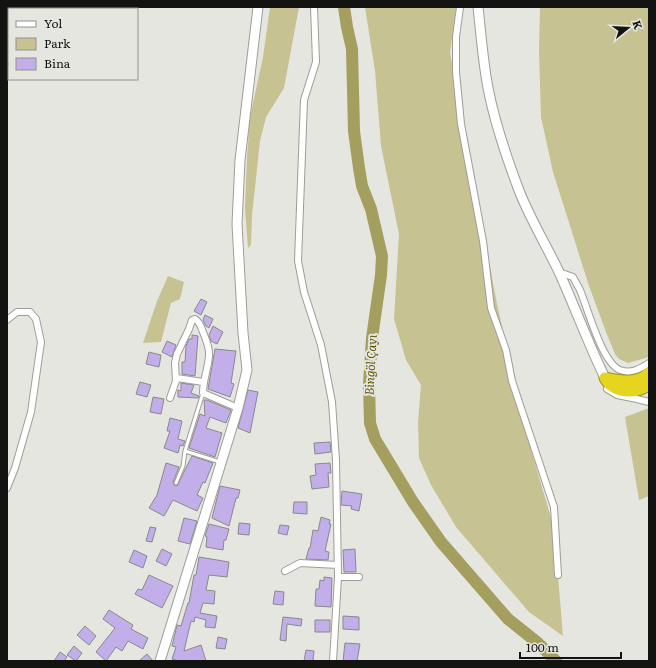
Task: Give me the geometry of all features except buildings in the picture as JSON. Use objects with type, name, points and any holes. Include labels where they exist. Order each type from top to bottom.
[{"type":"highway","points":[[605,378],[625,382],[634,381],[649,373]]},
{"type":"highway","points":[[605,378],[608,385],[622,390],[631,391],[649,384]]},
{"type":"main road","points":[[160,661],[238,408],[247,370],[243,333],[236,224],[240,160],[258,7]]},
{"type":"main road","points":[[478,7],[485,69],[498,126],[520,193],[559,272],[590,348],[605,378]]},
{"type":"street","points":[[314,7],[316,62],[304,100],[298,261],[304,292],[321,345],[332,402],[336,460],[338,565],[333,661]]},
{"type":"street","points":[[460,7],[456,38],[456,72],[460,116],[483,240],[490,308],[506,350],[512,381],[554,507],[558,575]]},
{"type":"street","points":[[559,272],[573,277],[580,290],[605,354],[614,366],[619,370],[626,372],[634,371],[649,363]]},
{"type":"street","points":[[7,320],[17,312],[30,312],[36,319],[42,342],[31,412],[16,468],[7,488]]},
{"type":"street","points":[[170,398],[177,378],[175,363],[177,354],[191,323],[195,319],[198,321],[207,341],[209,352],[202,393],[238,408]]},
{"type":"street","points":[[177,378],[203,382]]},
{"type":"street","points":[[605,378],[606,387],[617,396],[649,402]]},
{"type":"street","points":[[285,571],[294,565],[300,564],[338,565]]},
{"type":"street","points":[[338,577],[359,577]]},
{"type":"lane","points":[[176,483],[183,466],[185,451],[202,393]]},
{"type":"lane","points":[[185,451],[221,462]]},
{"type":"green space","points":[[270,7],[299,7],[284,88],[266,117],[260,141],[252,215],[251,245],[248,248],[245,209],[250,117],[263,57]]},
{"type":"green space","points":[[365,7],[456,7],[450,53],[497,304],[526,433],[554,528],[563,636],[529,612],[456,527],[431,485],[419,458],[418,423],[421,385],[406,360],[394,319],[399,234],[381,146],[375,71]]},
{"type":"green space","points":[[540,7],[649,7],[649,357],[628,363],[619,359],[615,354],[606,332],[589,286],[553,172],[541,117],[539,51]]},
{"type":"green space","points":[[168,276],[184,282],[180,299],[171,303],[161,342],[143,343],[157,301]]},
{"type":"green space","points":[[649,408],[649,496],[639,500],[625,417]]},
{"type":"waterway","name":"Bingöl Çayı","points":[[344,7],[352,49],[354,131],[359,168],[362,186],[371,209],[382,256],[381,275],[372,338],[369,384],[370,423],[375,439],[413,502],[441,542],[508,619],[538,643],[556,661]]}]
